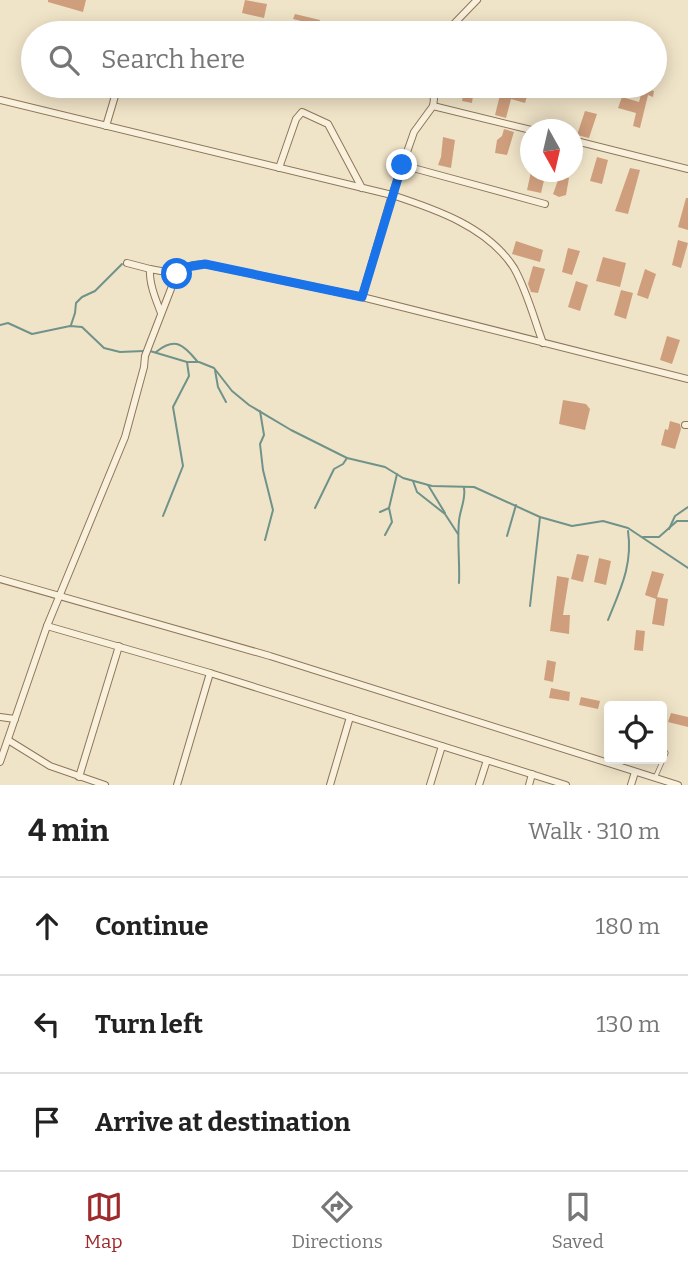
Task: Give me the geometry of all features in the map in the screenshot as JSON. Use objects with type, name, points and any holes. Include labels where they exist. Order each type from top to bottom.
[{"type":"street","points":[[457,21],[477,0]]},
{"type":"street","points":[[106,126],[114,98]]},
{"type":"street","points":[[362,297],[402,165],[414,132],[433,106],[434,98]]},
{"type":"street","points":[[0,100],[392,195],[450,215],[500,252],[513,267],[523,286],[543,343]]},
{"type":"street","points":[[433,106],[520,127]]},
{"type":"street","points":[[279,168],[296,118],[302,112],[328,124],[362,188]]},
{"type":"street","points":[[583,143],[688,169]]},
{"type":"street","points":[[402,165],[545,204]]},
{"type":"street","points":[[127,263],[177,274]]},
{"type":"street","points":[[0,762],[47,626],[125,438],[145,356],[161,313],[177,274],[187,267],[205,264],[362,297],[688,379]]},
{"type":"street","points":[[150,269],[151,284],[161,313]]},
{"type":"street","points":[[0,579],[270,656],[604,759]]},
{"type":"street","points":[[47,626],[210,673],[566,785]]},
{"type":"street","points":[[79,777],[119,646]]},
{"type":"street","points":[[177,785],[210,673]]},
{"type":"street","points":[[0,717],[15,719]]},
{"type":"street","points":[[330,785],[350,717]]},
{"type":"street","points":[[8,740],[50,766],[105,785]]},
{"type":"street","points":[[430,785],[442,746]]},
{"type":"street","points":[[479,785],[487,760]]},
{"type":"street","points":[[617,764],[678,785]]},
{"type":"street","points":[[631,785],[635,772]]},
{"type":"street","points":[[529,785],[533,774]]},
{"type":"lane","points":[[655,778],[661,764]]},
{"type":"building","points":[[48,0],[86,0],[83,12]]},
{"type":"building","points":[[245,0],[267,4],[264,18],[242,13]]},
{"type":"building","points":[[295,14],[320,20],[301,21],[293,19]]},
{"type":"building","points":[[463,98],[473,98],[472,103],[462,101]]},
{"type":"building","points":[[499,98],[526,98],[525,103],[511,99],[506,118],[495,115]]},
{"type":"building","points":[[622,98],[639,102],[640,98],[647,98],[640,128],[633,126],[636,113],[618,108]]},
{"type":"building","points":[[585,111],[597,114],[589,138],[583,136]]},
{"type":"building","points":[[504,129],[514,132],[507,155],[495,153],[497,140]]},
{"type":"building","points":[[443,137],[455,140],[451,168],[438,165]]},
{"type":"building","points":[[597,157],[608,160],[602,184],[590,181]]},
{"type":"building","points":[[630,168],[640,170],[628,214],[615,211]]},
{"type":"building","points":[[529,182],[544,182],[541,193],[527,190]]},
{"type":"building","points":[[557,182],[568,182],[566,195],[559,197],[553,194]]},
{"type":"building","points":[[688,198],[688,230],[678,227]]},
{"type":"building","points":[[678,240],[688,243],[681,268],[672,265]]},
{"type":"building","points":[[516,241],[543,250],[540,262],[512,254]]},
{"type":"building","points":[[568,248],[580,251],[572,275],[562,272]]},
{"type":"building","points":[[603,257],[626,263],[620,287],[596,281]]},
{"type":"building","points":[[533,266],[545,269],[538,293],[531,292],[528,284]]},
{"type":"building","points":[[645,269],[656,274],[648,299],[637,295]]},
{"type":"building","points":[[576,281],[588,285],[580,311],[568,307]]},
{"type":"building","points":[[621,290],[633,293],[626,319],[614,315]]},
{"type":"building","points":[[667,336],[680,340],[672,364],[660,360]]},
{"type":"building","points":[[563,400],[586,404],[590,409],[585,430],[559,424]]},
{"type":"building","points":[[670,421],[680,424],[681,429],[675,449],[661,445]]},
{"type":"building","points":[[577,554],[589,556],[583,582],[571,579]]},
{"type":"building","points":[[599,558],[611,561],[606,585],[594,582]]},
{"type":"building","points":[[652,571],[664,574],[657,597],[668,599],[664,626],[652,624],[656,599],[645,595]]},
{"type":"building","points":[[557,576],[569,578],[563,615],[570,615],[569,634],[550,631]]},
{"type":"building","points":[[636,630],[645,631],[643,651],[634,650]]},
{"type":"building","points":[[547,660],[556,662],[553,682],[544,680]]},
{"type":"building","points":[[551,688],[570,692],[569,701],[549,698]]},
{"type":"building","points":[[581,697],[600,701],[598,709],[579,705]]},
{"type":"building","points":[[671,713],[688,717],[688,727],[668,722]]},
{"type":"waterway","points":[[71,325],[76,303],[95,291],[122,264]]},
{"type":"waterway","points":[[0,325],[8,323],[32,334],[70,326],[82,327],[104,348],[120,352],[144,351]]},
{"type":"waterway","points":[[156,352],[168,345],[178,344],[197,361]]},
{"type":"waterway","points":[[150,351],[214,368],[232,391],[249,405],[347,458],[385,467],[403,478],[432,486],[474,487],[540,517],[572,526],[603,521],[628,528],[688,568]]},
{"type":"waterway","points":[[163,516],[183,466],[173,407],[189,376],[187,362]]},
{"type":"waterway","points":[[215,370],[218,387],[226,402]]},
{"type":"waterway","points":[[260,411],[264,435],[260,444],[263,470],[273,510],[265,540]]},
{"type":"waterway","points":[[315,508],[334,469],[347,458]]},
{"type":"waterway","points":[[380,512],[389,508],[397,474]]},
{"type":"waterway","points":[[413,481],[417,492],[445,514],[458,534]]},
{"type":"waterway","points":[[428,485],[445,513]]},
{"type":"waterway","points":[[459,583],[458,529],[464,488]]},
{"type":"waterway","points":[[507,536],[516,505]]},
{"type":"waterway","points":[[669,529],[675,516],[688,507]]},
{"type":"waterway","points":[[385,535],[392,522],[389,508]]},
{"type":"waterway","points":[[530,606],[540,517]]},
{"type":"waterway","points":[[643,537],[659,537],[677,521],[688,521]]},
{"type":"waterway","points":[[608,620],[627,566],[628,531]]},
{"type":"route","points":[[177,274],[187,267],[205,264],[362,297],[402,165]]}]
